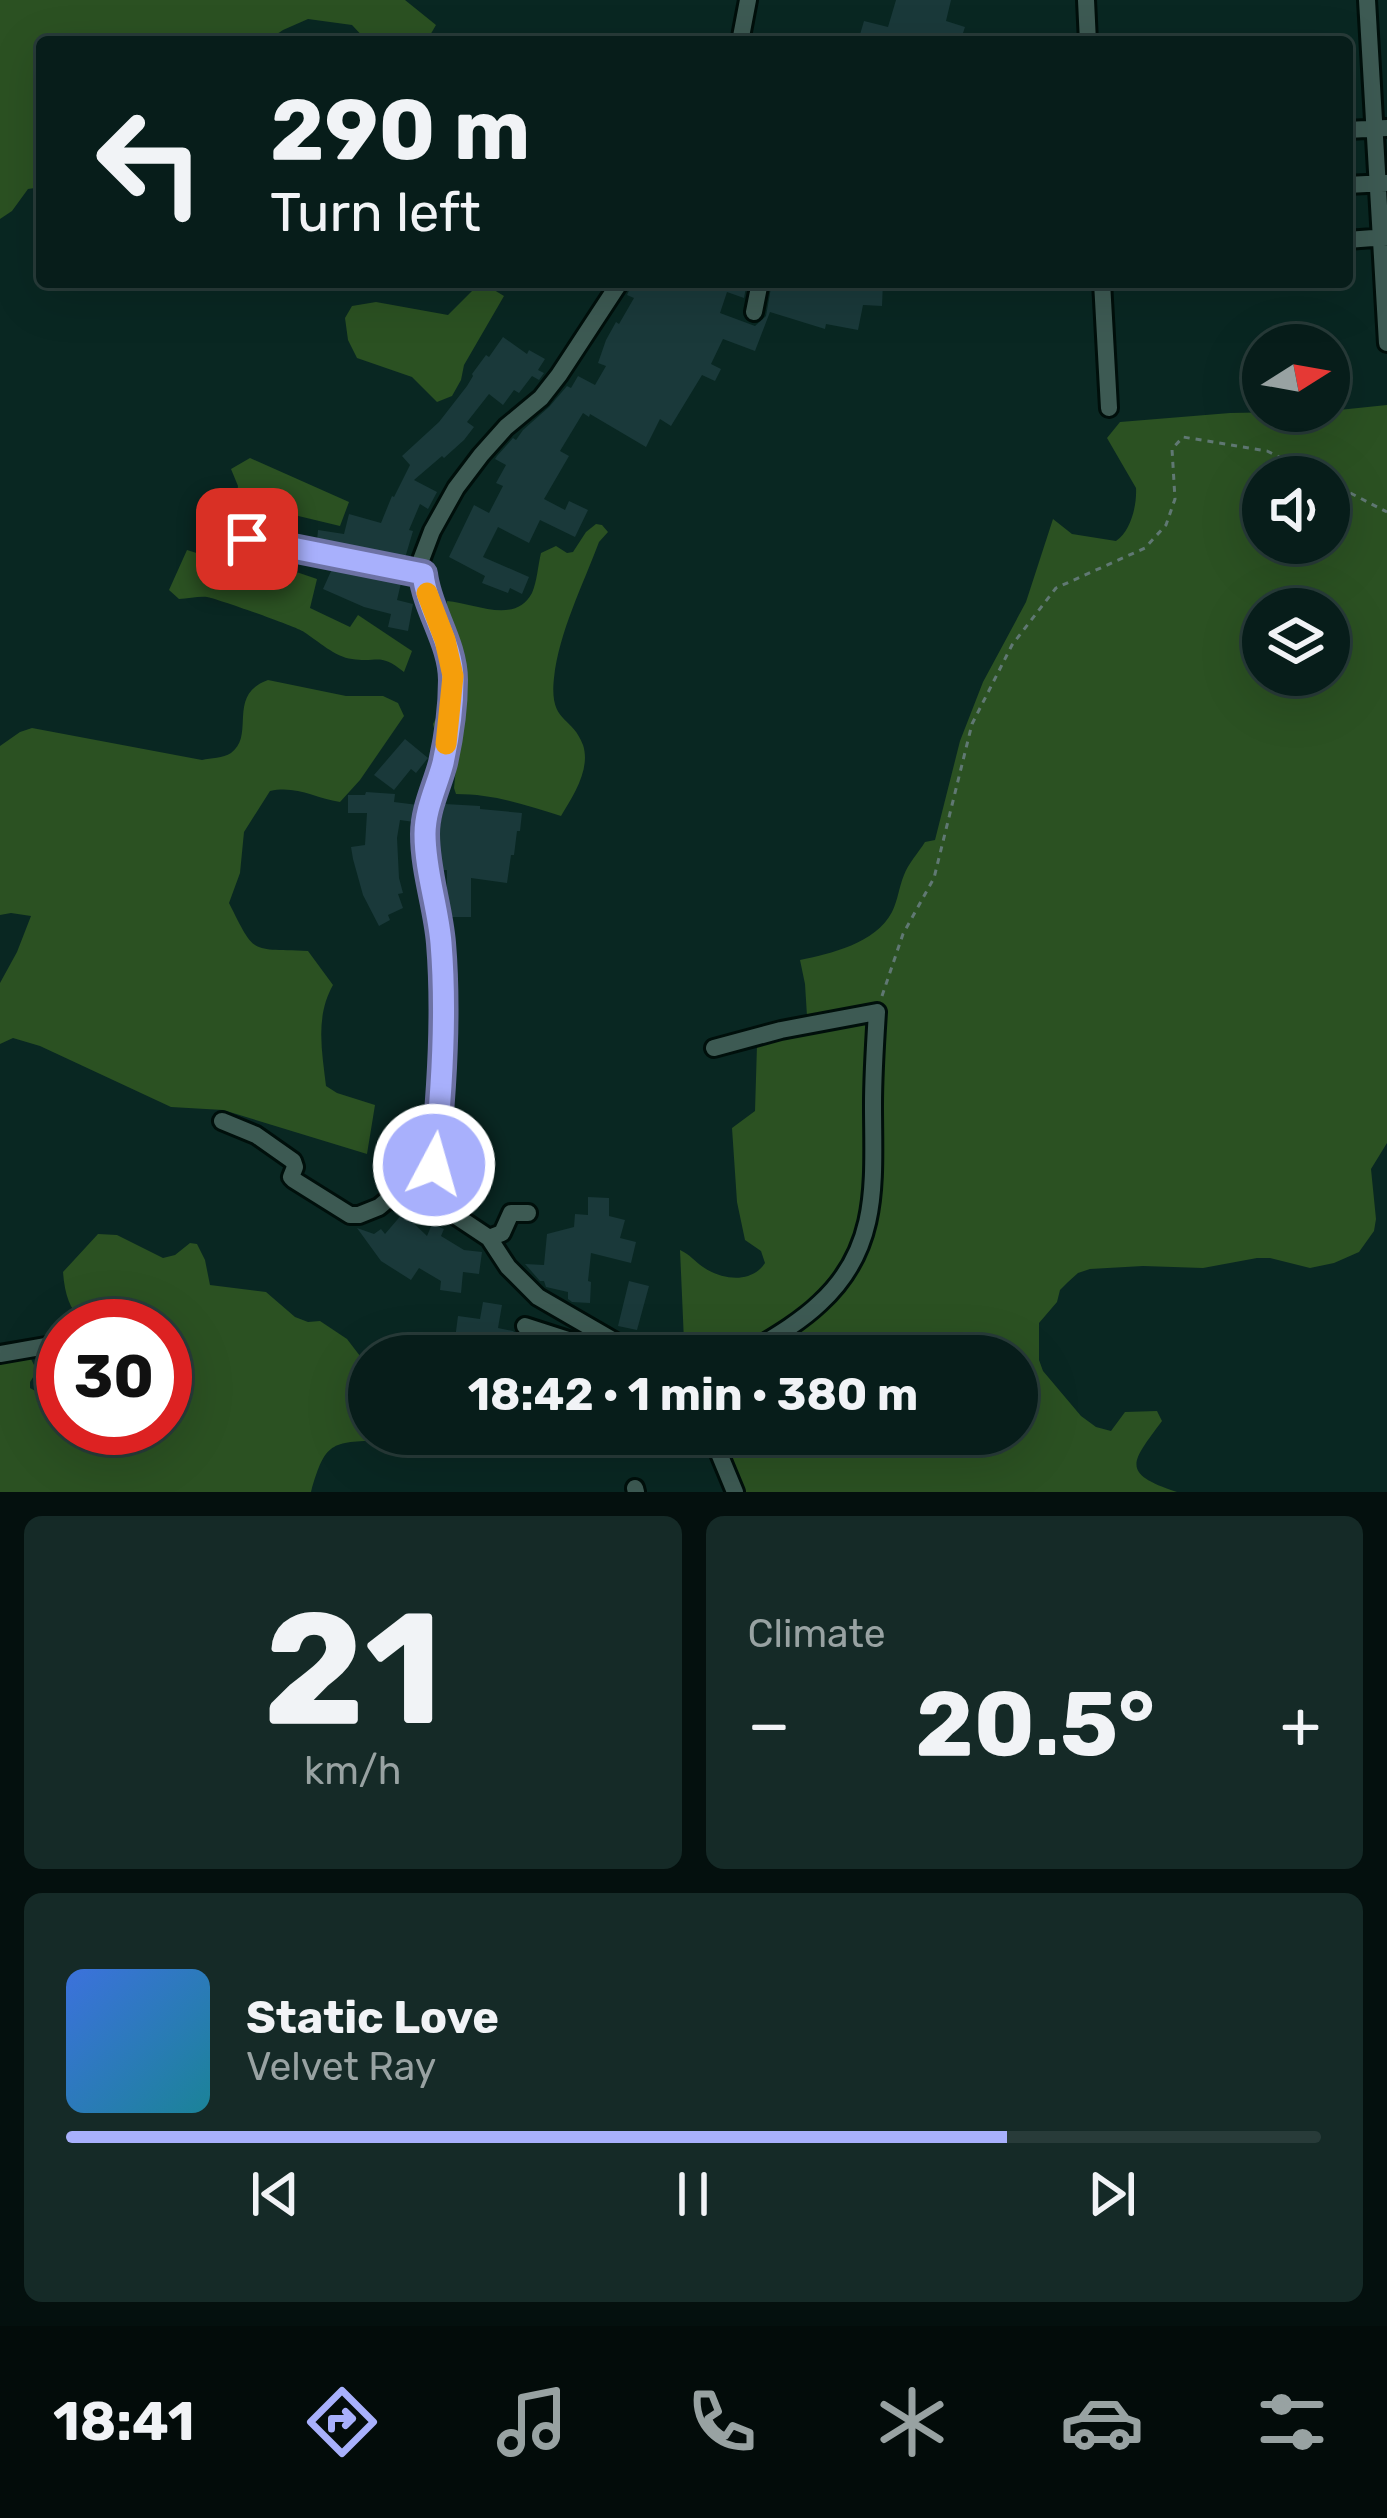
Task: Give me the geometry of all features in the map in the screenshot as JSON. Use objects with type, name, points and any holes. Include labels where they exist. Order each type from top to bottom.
[{"type":"street","points":[[741,36],[748,0]]},
{"type":"street","points":[[1085,0],[1088,36]]},
{"type":"street","points":[[1367,0],[1381,128],[1387,343]]},
{"type":"street","points":[[1353,239],[1384,237]]},
{"type":"street","points":[[604,1335],[538,1297],[508,1267],[489,1238],[456,1216],[435,1189],[442,960],[425,832],[450,725],[453,676],[422,560],[456,488],[506,427],[550,387],[616,288]]},
{"type":"street","points":[[754,312],[759,288]]},
{"type":"street","points":[[1102,288],[1109,408]]},
{"type":"street","points":[[247,539],[423,574]]},
{"type":"street","points":[[714,1048],[877,1012],[873,1199],[865,1238],[842,1279],[820,1304],[774,1335]]},
{"type":"street","points":[[222,1121],[256,1135],[293,1161],[294,1180],[350,1215],[379,1207],[399,1190],[435,1189]]},
{"type":"street","points":[[489,1238],[502,1232],[511,1213],[528,1213]]},
{"type":"street","points":[[525,1326],[553,1335]]},
{"type":"street","points":[[0,1354],[36,1348]]},
{"type":"street","points":[[720,1455],[735,1492]]},
{"type":"path","points":[[877,1012],[903,934],[934,878],[972,724],[1012,645],[1057,588],[1145,548],[1166,526],[1175,499],[1172,449],[1183,437],[1277,456]]},
{"type":"path","points":[[1350,493],[1387,512]]},
{"type":"green space","points":[[0,0],[405,0],[436,25],[430,36],[362,36],[352,25],[308,19],[274,36],[36,36],[36,188],[28,189],[0,219]]},
{"type":"green space","points":[[475,288],[491,288],[504,296],[464,365],[452,396],[437,402],[412,377],[357,358],[348,340],[345,318],[352,306],[376,302],[448,315]]},
{"type":"green space","points":[[1387,405],[1387,1143],[1371,1169],[1374,1231],[1359,1252],[1310,1268],[1257,1258],[1203,1268],[1090,1269],[1078,1273],[1060,1290],[1057,1302],[1039,1323],[1043,1371],[1096,1427],[1111,1431],[1125,1412],[1157,1411],[1162,1421],[1136,1465],[1146,1479],[1177,1492],[745,1492],[729,1455],[1038,1455],[1038,1335],[684,1335],[680,1250],[727,1277],[744,1277],[765,1263],[761,1251],[745,1240],[732,1128],[755,1111],[757,1045],[808,1032],[800,960],[838,950],[875,932],[892,912],[911,863],[925,842],[935,840],[960,741],[983,682],[1026,602],[1053,519],[1072,534],[1116,541],[1129,524],[1136,488],[1107,438],[1120,422],[1242,413],[1242,432],[1350,432],[1350,409]]},
{"type":"green space","points":[[250,458],[349,502],[340,526],[236,501],[238,486],[231,469]]},
{"type":"green space","points":[[596,524],[608,532],[599,542],[572,609],[554,678],[558,712],[578,735],[585,754],[575,791],[561,816],[497,798],[456,794],[457,757],[436,737],[433,724],[455,691],[447,601],[493,610],[525,603],[532,593],[541,553],[556,546],[573,552]]},
{"type":"green space","points":[[187,550],[251,570],[270,563],[317,579],[310,608],[350,627],[358,615],[412,651],[404,672],[384,660],[339,655],[298,629],[225,602],[207,597],[179,599],[169,590]]},
{"type":"green space","points":[[268,680],[346,696],[383,696],[398,703],[404,716],[340,802],[297,791],[270,791],[244,832],[240,873],[229,903],[257,946],[308,951],[333,985],[322,1022],[326,1086],[375,1105],[367,1154],[223,1110],[171,1107],[40,1046],[13,1038],[0,1044],[0,983],[31,916],[0,915],[0,746],[32,728],[202,760],[221,757],[238,745],[248,695]]},
{"type":"green space","points":[[98,1234],[117,1235],[163,1258],[197,1244],[210,1285],[266,1292],[295,1317],[320,1321],[348,1340],[348,1443],[327,1453],[311,1492],[0,1492],[0,1363],[31,1359],[36,1369],[30,1388],[36,1391],[36,1455],[192,1455],[192,1299],[69,1299],[63,1272]]},
{"type":"building","points":[[896,0],[951,0],[946,21],[965,27],[962,36],[860,36],[864,21],[888,27]]},
{"type":"building","points":[[630,288],[746,288],[744,298],[727,292],[720,313],[755,326],[766,316],[771,288],[883,288],[882,306],[863,305],[858,330],[826,324],[825,329],[770,312],[755,351],[723,339],[711,364],[721,369],[715,381],[702,375],[671,426],[660,419],[646,447],[583,413],[560,451],[569,456],[544,499],[565,510],[569,501],[588,510],[575,537],[540,520],[529,543],[498,527],[483,557],[529,577],[522,594],[482,583],[485,576],[449,557],[474,505],[489,513],[503,486],[496,483],[506,465],[495,459],[578,376],[595,385],[606,366],[598,363],[606,340],[634,298],[627,295]]},
{"type":"building","points":[[503,337],[527,354],[529,350],[545,359],[538,370],[544,373],[539,380],[532,376],[519,393],[514,390],[503,405],[489,394],[467,422],[474,427],[464,440],[414,480],[437,492],[428,509],[420,504],[409,530],[413,531],[405,558],[317,540],[318,530],[344,534],[349,514],[381,523],[410,465],[402,456],[439,422]]},
{"type":"building","points":[[332,569],[401,583],[397,600],[413,604],[408,631],[388,627],[391,614],[323,589]]},
{"type":"building","points":[[405,739],[428,758],[416,773],[411,769],[394,790],[374,775]]},
{"type":"building","points":[[395,794],[394,802],[418,805],[414,822],[400,820],[397,838],[403,893],[398,894],[403,908],[379,926],[363,895],[351,847],[365,845],[367,813],[348,813],[348,795]]},
{"type":"building","points":[[445,804],[522,813],[507,883],[471,878],[471,917],[452,917],[438,834]]},
{"type":"building","points":[[588,1197],[609,1198],[609,1216],[625,1220],[620,1238],[636,1242],[631,1263],[591,1253],[590,1303],[572,1302],[568,1292],[546,1287],[525,1264],[544,1265],[547,1234],[574,1227],[575,1214],[588,1215]]},
{"type":"building","points":[[403,1213],[427,1236],[432,1224],[444,1229],[441,1236],[464,1250],[482,1252],[479,1274],[463,1272],[461,1293],[440,1290],[441,1281],[419,1268],[411,1280],[381,1261],[357,1228],[374,1234],[381,1229],[385,1234]]},
{"type":"building","points":[[629,1281],[649,1286],[637,1330],[618,1326]]},
{"type":"building","points":[[483,1302],[502,1305],[498,1328],[518,1335],[456,1335],[458,1316],[480,1319]]},
{"type":"slow traffic","points":[[427,593],[453,676],[446,744]]},
{"type":"route","points":[[247,539],[423,574],[445,640],[453,676],[450,725],[425,832],[442,960],[440,1107],[434,1165]]}]
